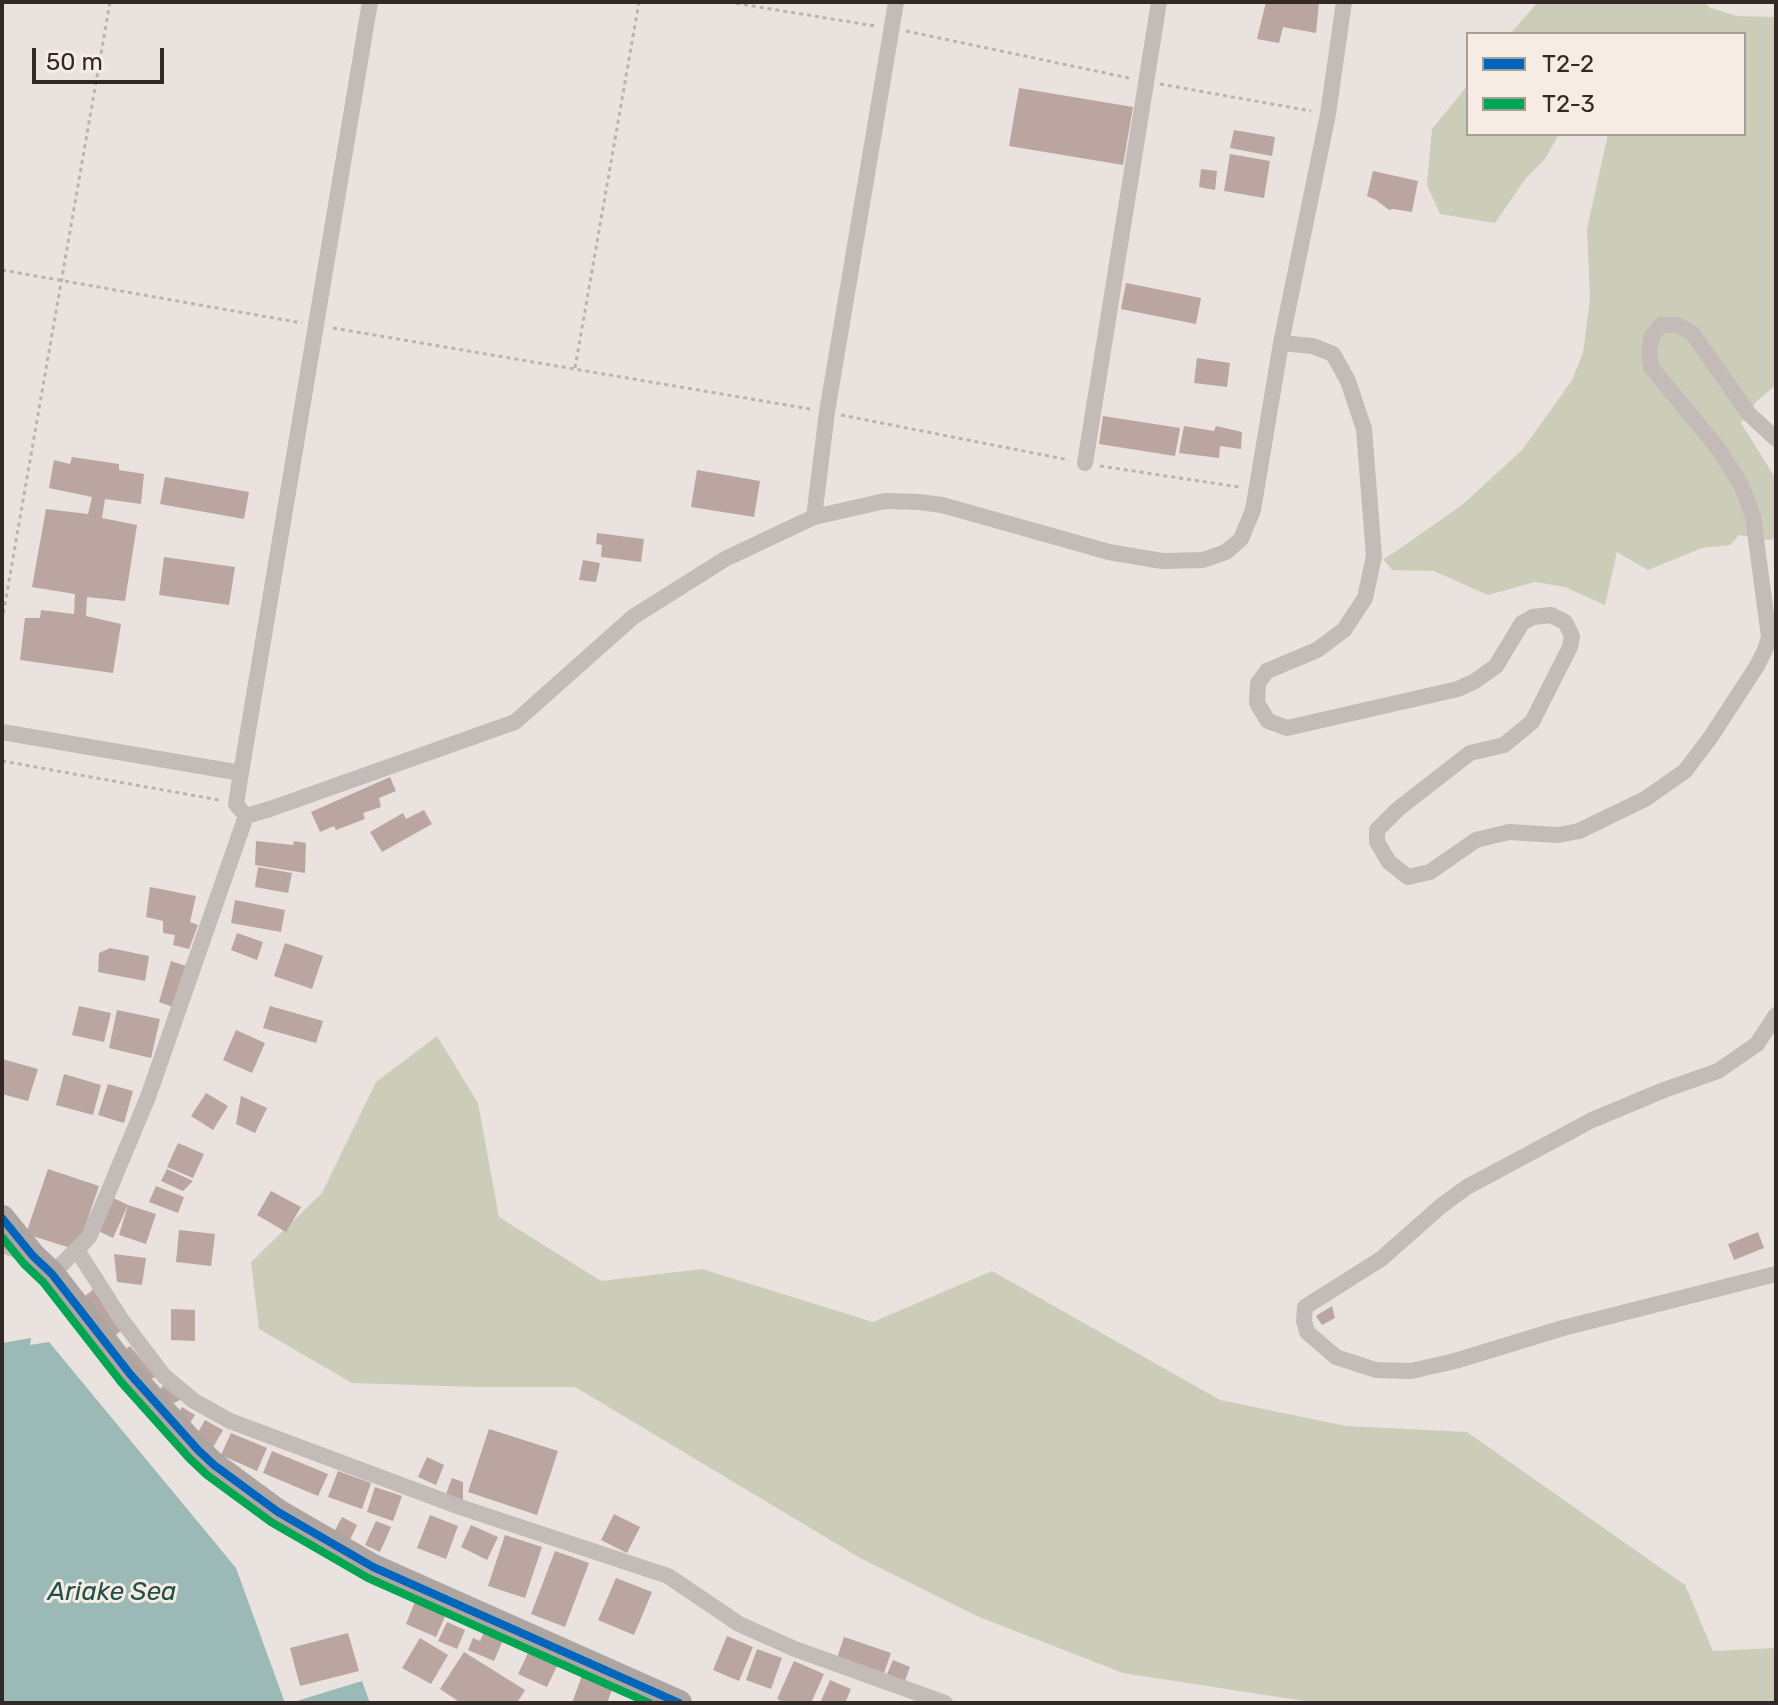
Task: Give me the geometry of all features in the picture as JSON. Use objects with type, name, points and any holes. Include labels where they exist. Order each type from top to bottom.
[{"type":"highway","points":[[2,1218],[52,1274],[130,1374],[198,1450],[278,1512],[373,1567],[679,1703]]},
{"type":"street","points":[[52,1274],[89,1237],[148,1097],[241,810],[241,773],[370,2]]},
{"type":"street","points":[[814,517],[827,412],[896,2]]},
{"type":"street","points":[[1085,463],[1159,2]]},
{"type":"street","points":[[241,810],[270,809],[515,722],[633,617],[725,559],[814,517],[885,501],[919,502],[942,505],[1109,552],[1162,561],[1203,560],[1226,552],[1241,539],[1253,510],[1281,343],[1328,114],[1344,2]]},
{"type":"street","points":[[1281,343],[1313,346],[1333,354],[1348,381],[1364,429],[1374,556],[1365,598],[1344,630],[1317,650],[1267,671],[1258,683],[1257,703],[1268,721],[1287,728],[1458,689],[1496,666],[1522,623],[1533,617],[1551,615],[1565,622],[1572,636],[1570,647],[1532,722],[1504,745],[1470,753],[1398,809],[1377,830],[1377,842],[1389,862],[1408,877],[1430,872],[1476,840],[1509,832],[1558,835],[1579,831],[1645,799],[1685,771],[1726,714],[1765,650],[1769,637],[1753,516],[1741,485],[1717,447],[1651,367],[1649,351],[1652,336],[1661,325],[1678,325],[1692,333],[1749,414],[1776,439]]},
{"type":"street","points":[[2,732],[241,773]]},
{"type":"street","points":[[1776,1015],[1757,1044],[1718,1071],[1592,1120],[1467,1187],[1381,1259],[1305,1307],[1304,1321],[1307,1332],[1336,1357],[1376,1370],[1411,1371],[1563,1328],[1776,1274]]},
{"type":"street","points":[[2,1242],[33,1256]]},
{"type":"street","points":[[77,1250],[121,1319],[164,1376],[194,1401],[230,1421],[460,1507],[668,1576],[739,1624],[835,1664],[945,1703]]},
{"type":"path","points":[[2,621],[110,2]]},
{"type":"path","points":[[575,368],[639,2]]},
{"type":"path","points":[[728,2],[891,28],[1138,80]]},
{"type":"path","points":[[1154,83],[1328,114]]},
{"type":"path","points":[[2,270],[827,412],[1085,463],[1256,489]]},
{"type":"path","points":[[2,761],[241,810]]},
{"type":"green space","points":[[1538,2],[1705,2],[1710,8],[1737,16],[1776,17],[1776,385],[1756,402],[1741,423],[1776,479],[1776,539],[1739,535],[1730,545],[1702,548],[1648,570],[1617,552],[1605,605],[1565,587],[1535,582],[1488,595],[1434,571],[1392,570],[1383,559],[1462,505],[1523,449],[1572,380],[1583,353],[1590,299],[1587,229],[1608,136],[1746,136],[1746,32],[1512,32]]},
{"type":"green space","points":[[1466,87],[1466,136],[1558,136],[1545,159],[1526,178],[1495,223],[1440,214],[1427,185],[1432,129]]},
{"type":"green space","points":[[437,1036],[478,1103],[499,1217],[601,1281],[702,1269],[873,1322],[992,1271],[1220,1400],[1346,1426],[1467,1432],[1685,1585],[1713,1651],[1776,1648],[1776,1703],[1317,1703],[1123,1673],[979,1617],[862,1559],[575,1387],[352,1383],[259,1329],[251,1262],[322,1193],[376,1082]]},
{"type":"water","name":"Ariake Sea","points":[[31,1338],[30,1345],[49,1342],[236,1568],[285,1703],[2,1703],[2,1343]]},
{"type":"water","points":[[362,1681],[370,1703],[290,1703]]},
{"type":"building","points":[[1266,2],[1319,2],[1316,33],[1283,27],[1279,43],[1257,39]]},
{"type":"building","points":[[1019,88],[1133,107],[1123,165],[1009,146]]},
{"type":"building","points":[[1234,130],[1275,137],[1272,156],[1230,148]]},
{"type":"building","points":[[1230,154],[1270,161],[1264,198],[1224,191]]},
{"type":"building","points":[[1201,169],[1217,171],[1215,190],[1199,187]]},
{"type":"building","points":[[1373,171],[1418,181],[1412,212],[1389,210],[1367,196]]},
{"type":"building","points":[[1126,283],[1201,298],[1196,324],[1121,309]]},
{"type":"building","points":[[1197,358],[1230,363],[1227,387],[1194,383]]},
{"type":"building","points":[[1103,416],[1180,428],[1175,456],[1099,444]]},
{"type":"building","points":[[1184,426],[1214,431],[1216,426],[1242,432],[1241,449],[1220,446],[1219,458],[1179,453]]},
{"type":"building","points":[[72,457],[119,464],[119,470],[144,474],[141,504],[105,499],[102,518],[137,525],[125,601],[87,597],[86,616],[121,624],[113,673],[20,660],[25,618],[40,618],[41,610],[74,614],[75,594],[32,587],[46,509],[88,514],[92,497],[49,488],[54,460],[70,464]]},
{"type":"building","points":[[697,470],[760,481],[754,517],[691,507]]},
{"type":"building","points":[[165,477],[249,492],[244,519],[160,504]]},
{"type":"building","points":[[597,533],[644,539],[641,562],[601,557],[602,545],[596,544]]},
{"type":"building","points":[[164,557],[235,567],[229,605],[159,595]]},
{"type":"building","points":[[583,560],[600,563],[596,582],[579,580]]},
{"type":"building","points":[[390,777],[396,791],[379,798],[381,807],[363,813],[365,819],[336,830],[334,826],[320,832],[311,812]]},
{"type":"building","points":[[424,810],[432,824],[382,852],[370,832],[403,813],[406,819]]},
{"type":"building","points":[[256,841],[293,845],[294,841],[306,843],[305,873],[255,865]]},
{"type":"building","points":[[258,867],[292,873],[288,893],[255,887]]},
{"type":"building","points":[[150,887],[196,896],[190,922],[198,925],[189,949],[173,945],[175,935],[163,933],[163,921],[146,917]]},
{"type":"building","points":[[235,900],[285,910],[281,932],[231,923]]},
{"type":"building","points":[[237,933],[263,942],[257,960],[231,950]]},
{"type":"building","points":[[285,943],[323,956],[312,989],[274,976]]},
{"type":"building","points":[[110,948],[149,956],[145,981],[98,972],[99,953]]},
{"type":"building","points":[[171,961],[186,966],[173,1007],[159,1002]]},
{"type":"building","points":[[79,1006],[111,1013],[104,1042],[72,1035]]},
{"type":"building","points":[[270,1006],[323,1021],[316,1043],[263,1028]]},
{"type":"building","points":[[117,1010],[160,1019],[151,1058],[109,1048]]},
{"type":"building","points":[[236,1030],[265,1043],[252,1073],[223,1060]]},
{"type":"building","points":[[2,1059],[38,1069],[28,1101],[2,1094]]},
{"type":"building","points":[[64,1074],[101,1085],[93,1115],[56,1105]]},
{"type":"building","points":[[108,1084],[133,1091],[124,1123],[98,1115]]},
{"type":"building","points":[[206,1093],[228,1106],[213,1130],[191,1116]]},
{"type":"building","points":[[241,1096],[267,1108],[255,1133],[236,1124]]},
{"type":"building","points":[[178,1143],[204,1154],[193,1178],[167,1167]]},
{"type":"building","points":[[48,1169],[99,1186],[77,1250],[26,1234]]},
{"type":"building","points":[[167,1169],[193,1181],[183,1191],[161,1181]]},
{"type":"building","points":[[156,1186],[184,1197],[178,1213],[149,1202]]},
{"type":"building","points":[[271,1191],[301,1207],[286,1232],[257,1215]]},
{"type":"building","points":[[107,1195],[128,1205],[113,1238],[92,1228]]},
{"type":"building","points":[[128,1205],[156,1214],[146,1244],[119,1235]]},
{"type":"building","points":[[179,1230],[215,1234],[211,1266],[176,1262]]},
{"type":"building","points":[[1758,1232],[1764,1248],[1734,1260],[1728,1244]]},
{"type":"building","points":[[114,1254],[146,1258],[142,1285],[117,1282]]},
{"type":"building","points":[[95,1288],[125,1328],[110,1339],[80,1300]]},
{"type":"building","points":[[1332,1306],[1335,1318],[1322,1325],[1316,1316]]},
{"type":"building","points":[[171,1309],[195,1310],[195,1341],[171,1340]]},
{"type":"building","points":[[130,1346],[156,1377],[147,1380],[123,1351]]},
{"type":"building","points":[[167,1380],[188,1396],[174,1403],[159,1391]]},
{"type":"building","points":[[182,1407],[195,1415],[190,1423],[177,1415]]},
{"type":"building","points":[[205,1420],[223,1430],[211,1451],[197,1434]]},
{"type":"building","points":[[489,1429],[558,1451],[537,1515],[468,1492]]},
{"type":"building","points":[[231,1433],[267,1448],[257,1471],[221,1455]]},
{"type":"building","points":[[272,1451],[328,1474],[318,1496],[263,1473]]},
{"type":"building","points":[[427,1457],[444,1465],[436,1485],[418,1477]]},
{"type":"building","points":[[338,1471],[371,1483],[362,1509],[328,1497]]},
{"type":"building","points":[[452,1478],[463,1482],[463,1500],[446,1494]]},
{"type":"building","points":[[375,1487],[402,1496],[393,1521],[367,1512]]},
{"type":"building","points":[[614,1514],[640,1527],[627,1553],[601,1540]]},
{"type":"building","points":[[430,1515],[458,1526],[446,1559],[417,1548]]},
{"type":"building","points":[[342,1517],[357,1525],[350,1540],[334,1532]]},
{"type":"building","points":[[376,1521],[391,1527],[380,1552],[365,1545]]},
{"type":"building","points":[[471,1525],[498,1537],[487,1560],[461,1547]]},
{"type":"building","points":[[505,1535],[542,1547],[525,1598],[488,1586]]},
{"type":"building","points":[[555,1551],[589,1563],[565,1627],[531,1614]]},
{"type":"building","points":[[616,1578],[652,1592],[634,1635],[598,1620]]},
{"type":"building","points":[[416,1599],[447,1612],[436,1637],[406,1624]]},
{"type":"building","points":[[447,1622],[465,1630],[457,1649],[438,1641]]},
{"type":"building","points":[[484,1632],[503,1640],[494,1661],[468,1650],[473,1638],[480,1641]]},
{"type":"building","points":[[348,1633],[359,1671],[300,1686],[290,1648]]},
{"type":"building","points":[[727,1636],[753,1647],[739,1681],[713,1670]]},
{"type":"building","points":[[844,1637],[891,1653],[882,1679],[835,1664]]},
{"type":"building","points":[[420,1638],[448,1655],[431,1684],[402,1668]]},
{"type":"building","points":[[757,1649],[782,1658],[771,1689],[746,1680]]},
{"type":"building","points":[[464,1652],[525,1690],[517,1703],[461,1703],[440,1689]]},
{"type":"building","points":[[528,1653],[557,1666],[547,1687],[518,1674]]},
{"type":"building","points":[[893,1660],[910,1667],[905,1681],[887,1674]]},
{"type":"building","points":[[794,1661],[824,1674],[811,1703],[786,1703],[777,1699]]},
{"type":"building","points":[[584,1670],[615,1682],[607,1703],[572,1703]]},
{"type":"building","points":[[830,1680],[851,1689],[845,1703],[820,1703]]},
{"type":"transit line","name":"T2-2","points":[[2,1218],[52,1274],[130,1374],[198,1450],[278,1512],[373,1567],[679,1703]]},
{"type":"transit line","name":"T2-3","points":[[2,1237],[43,1282],[121,1382],[189,1458],[271,1522],[368,1578],[649,1703]]}]
